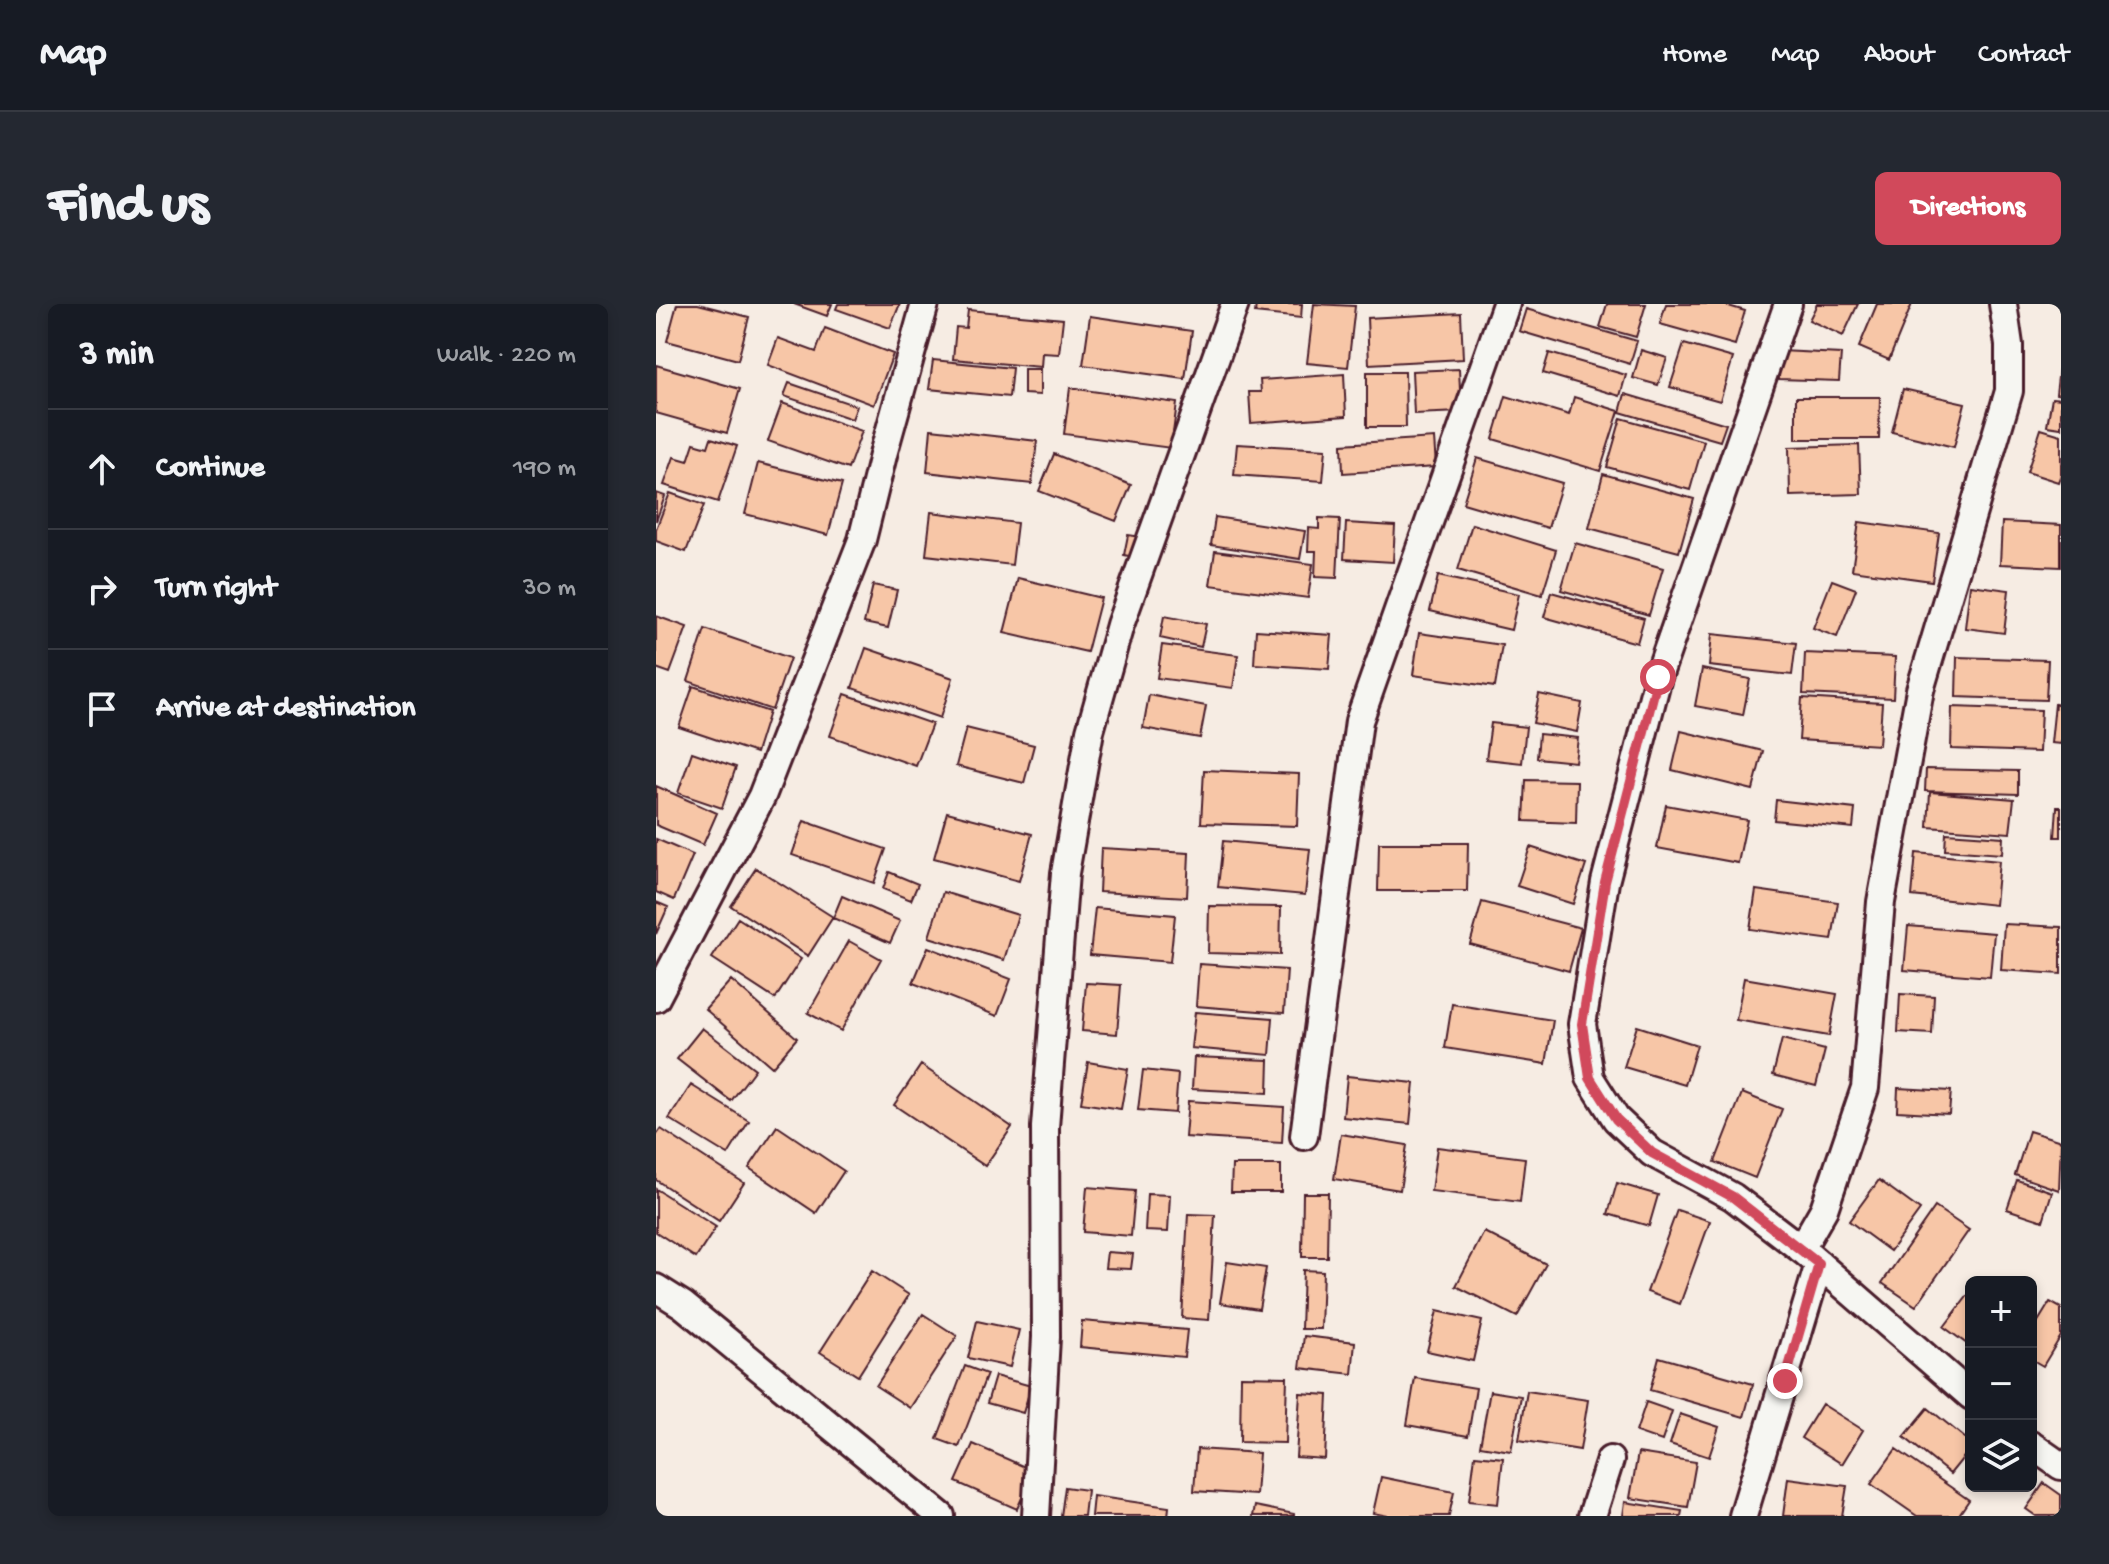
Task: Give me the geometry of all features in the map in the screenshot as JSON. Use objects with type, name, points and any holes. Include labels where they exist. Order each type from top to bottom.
[{"type":"street","points":[[656,998],[762,796],[857,554],[925,304]]},
{"type":"street","points":[[1036,1516],[1046,1337],[1045,1127],[1065,873],[1090,731],[1120,625],[1235,304]]},
{"type":"street","points":[[1304,1136],[1359,721],[1506,304]]},
{"type":"street","points":[[1788,304],[1658,677],[1605,882],[1582,1024],[1590,1078],[1616,1119],[1652,1153],[1733,1197],[1810,1257],[1965,1391]]},
{"type":"street","points":[[1743,1516],[1810,1257],[1865,1088],[1881,902],[1920,690],[2009,391],[2009,345],[2003,304]]},
{"type":"street","points":[[656,1288],[683,1305],[941,1516]]},
{"type":"street","points":[[2037,1449],[2061,1466]]},
{"type":"street","points":[[1592,1516],[1610,1460]]},
{"type":"building","points":[[677,304],[698,304],[749,317],[738,360],[667,341]]},
{"type":"building","points":[[794,304],[832,304],[827,316]]},
{"type":"building","points":[[838,304],[900,304],[890,328],[836,309]]},
{"type":"building","points":[[1256,304],[1302,304],[1301,318],[1255,313]]},
{"type":"building","points":[[1314,304],[1355,306],[1348,367],[1307,363]]},
{"type":"building","points":[[1607,304],[1646,304],[1636,337],[1600,327]]},
{"type":"building","points":[[1666,304],[1722,304],[1745,311],[1735,345],[1660,324]]},
{"type":"building","points":[[1817,304],[1858,304],[1843,336],[1809,320]]},
{"type":"building","points":[[1877,304],[1912,304],[1889,360],[1859,347]]},
{"type":"building","points":[[1526,309],[1637,341],[1630,364],[1519,331]]},
{"type":"building","points":[[968,310],[1063,319],[1059,354],[1042,353],[1041,367],[953,359],[956,327],[966,328]]},
{"type":"building","points":[[1461,313],[1463,359],[1369,364],[1367,318]]},
{"type":"building","points":[[1090,316],[1192,331],[1185,379],[1083,365]]},
{"type":"building","points":[[825,328],[893,354],[874,405],[768,365],[778,338],[816,352]]},
{"type":"building","points":[[1684,344],[1733,358],[1720,401],[1670,387]]},
{"type":"building","points":[[1641,350],[1667,358],[1658,385],[1633,378]]},
{"type":"building","points":[[1780,351],[1841,354],[1839,381],[1779,379]]},
{"type":"building","points":[[1549,353],[1626,375],[1620,396],[1543,373]]},
{"type":"building","points":[[933,360],[1012,368],[1009,397],[929,389]]},
{"type":"building","points":[[2061,360],[2061,395],[2056,394]]},
{"type":"building","points":[[656,365],[740,389],[727,433],[656,413]]},
{"type":"building","points":[[1024,369],[1040,369],[1040,395],[1024,394]]},
{"type":"building","points":[[1459,369],[1461,412],[1414,414],[1412,371]]},
{"type":"building","points":[[1367,372],[1405,372],[1406,427],[1367,427]]},
{"type":"building","points":[[1344,374],[1346,416],[1251,423],[1249,392],[1261,392],[1260,380]]},
{"type":"building","points":[[789,383],[857,406],[852,419],[784,396]]},
{"type":"building","points":[[1070,388],[1177,403],[1171,448],[1064,434]]},
{"type":"building","points":[[1903,389],[1965,403],[1954,447],[1892,432]]},
{"type":"building","points":[[1625,394],[1726,424],[1720,441],[1620,412]]},
{"type":"building","points":[[1506,396],[1569,415],[1574,397],[1619,411],[1600,471],[1493,439]]},
{"type":"building","points":[[1796,397],[1880,397],[1879,439],[1796,439]]},
{"type":"building","points":[[2052,398],[2061,399],[2061,428],[2047,426]]},
{"type":"building","points":[[782,403],[862,431],[848,469],[768,441]]},
{"type":"building","points":[[1621,418],[1704,441],[1690,490],[1607,467]]},
{"type":"building","points":[[931,429],[1037,441],[1032,484],[927,472]]},
{"type":"building","points":[[2041,429],[2061,435],[2061,474],[2058,482],[2027,472]]},
{"type":"building","points":[[711,438],[737,446],[718,502],[664,485],[674,457],[688,461],[694,443],[708,447]]},
{"type":"building","points":[[1434,438],[1436,467],[1343,473],[1342,444]]},
{"type":"building","points":[[1237,444],[1326,449],[1323,481],[1234,475]]},
{"type":"building","points":[[1859,445],[1861,494],[1790,496],[1789,447]]},
{"type":"building","points":[[1054,454],[1131,485],[1116,521],[1039,491]]},
{"type":"building","points":[[1477,458],[1562,483],[1548,528],[1463,503]]},
{"type":"building","points":[[758,463],[842,484],[828,535],[745,514]]},
{"type":"building","points":[[1603,474],[1694,499],[1679,552],[1589,528]]},
{"type":"building","points":[[656,493],[665,496],[656,521]]},
{"type":"building","points":[[670,493],[704,505],[686,552],[656,541],[656,529]]},
{"type":"building","points":[[931,512],[1017,523],[1012,565],[926,555]]},
{"type":"building","points":[[1215,517],[1305,531],[1300,559],[1211,545]]},
{"type":"building","points":[[1319,518],[1340,519],[1337,578],[1315,577],[1316,551],[1308,551],[1309,528],[1319,529]]},
{"type":"building","points":[[1859,522],[1939,533],[1932,581],[1852,570]]},
{"type":"building","points":[[2002,522],[2061,525],[2061,567],[2000,564]]},
{"type":"building","points":[[1346,523],[1395,526],[1393,562],[1344,559]]},
{"type":"building","points":[[1472,524],[1556,550],[1542,595],[1458,570]]},
{"type":"building","points":[[1128,535],[1142,537],[1138,558],[1124,555]]},
{"type":"building","points":[[1575,543],[1663,568],[1649,615],[1561,590]]},
{"type":"building","points":[[1215,551],[1313,564],[1308,598],[1210,585]]},
{"type":"building","points":[[1438,576],[1519,594],[1511,630],[1430,611]]},
{"type":"building","points":[[1018,578],[1101,598],[1087,652],[1004,633]]},
{"type":"building","points":[[1832,580],[1856,589],[1837,637],[1813,628]]},
{"type":"building","points":[[873,585],[897,590],[888,628],[864,623]]},
{"type":"building","points":[[1970,585],[2009,590],[2004,633],[1965,628]]},
{"type":"building","points":[[1551,592],[1644,618],[1637,643],[1544,617]]},
{"type":"building","points":[[656,616],[687,627],[670,673],[656,668]]},
{"type":"building","points":[[1164,616],[1206,624],[1201,647],[1160,638]]},
{"type":"building","points":[[705,629],[790,658],[772,710],[688,681]]},
{"type":"building","points":[[1256,630],[1332,635],[1329,669],[1254,664]]},
{"type":"building","points":[[1419,633],[1502,645],[1495,687],[1413,675]]},
{"type":"building","points":[[1712,634],[1796,643],[1792,675],[1709,666]]},
{"type":"building","points":[[1162,645],[1238,655],[1233,688],[1157,678]]},
{"type":"building","points":[[866,648],[953,678],[940,718],[852,688]]},
{"type":"building","points":[[1805,653],[1895,657],[1893,698],[1803,694]]},
{"type":"building","points":[[1957,657],[2048,660],[2046,700],[1956,697]]},
{"type":"building","points":[[1702,669],[1750,679],[1743,715],[1695,706]]},
{"type":"building","points":[[693,686],[769,712],[756,753],[679,727]]},
{"type":"building","points":[[845,694],[932,724],[916,766],[830,736]]},
{"type":"building","points":[[1539,694],[1582,703],[1577,732],[1533,723]]},
{"type":"building","points":[[1149,695],[1206,706],[1200,738],[1143,728]]},
{"type":"building","points":[[1802,698],[1882,703],[1879,745],[1799,740]]},
{"type":"building","points":[[2055,704],[2061,705],[2061,744],[2051,743]]},
{"type":"building","points":[[1952,707],[2041,710],[2039,752],[1951,749]]},
{"type":"building","points":[[1491,723],[1526,727],[1522,763],[1486,759]]},
{"type":"building","points":[[966,728],[1034,745],[1024,783],[956,766]]},
{"type":"building","points":[[1681,731],[1763,751],[1753,790],[1672,770]]},
{"type":"building","points":[[1539,734],[1578,738],[1575,762],[1537,758]]},
{"type":"building","points":[[692,752],[736,767],[722,808],[678,793]]},
{"type":"building","points":[[1926,769],[2018,771],[2018,794],[1925,791]]},
{"type":"building","points":[[1204,770],[1299,774],[1297,826],[1201,823]]},
{"type":"building","points":[[1526,780],[1577,781],[1576,823],[1524,821]]},
{"type":"building","points":[[656,786],[717,813],[703,845],[656,825]]},
{"type":"building","points":[[1930,792],[2014,799],[2010,833],[1928,827]]},
{"type":"building","points":[[1776,800],[1855,809],[1853,828],[1774,820]]},
{"type":"building","points":[[1666,805],[1747,820],[1738,863],[1657,848]]},
{"type":"building","points":[[2057,807],[2061,807],[2061,837],[2055,837]]},
{"type":"building","points":[[947,812],[1032,834],[1019,881],[934,858]]},
{"type":"building","points":[[804,821],[886,849],[874,883],[792,855]]},
{"type":"building","points":[[1946,833],[2003,837],[2002,854],[1945,850]]},
{"type":"building","points":[[656,839],[693,855],[674,900],[656,892]]},
{"type":"building","points":[[1223,841],[1310,849],[1305,895],[1218,887]]},
{"type":"building","points":[[1379,843],[1468,843],[1467,891],[1378,891]]},
{"type":"building","points":[[1530,847],[1586,865],[1573,904],[1517,886]]},
{"type":"building","points":[[1101,848],[1189,853],[1187,897],[1099,892]]},
{"type":"building","points":[[1916,853],[1999,861],[1995,905],[1912,896]]},
{"type":"building","points":[[756,868],[833,917],[808,956],[731,906]]},
{"type":"building","points":[[889,872],[918,884],[911,900],[883,889]]},
{"type":"building","points":[[1756,890],[1838,902],[1832,940],[1750,929]]},
{"type":"building","points":[[943,892],[1018,915],[1004,960],[929,937]]},
{"type":"building","points":[[842,896],[900,921],[890,943],[833,918]]},
{"type":"building","points":[[656,902],[668,907],[656,934]]},
{"type":"building","points":[[1482,902],[1581,928],[1569,971],[1470,944]]},
{"type":"building","points":[[1209,906],[1281,907],[1280,955],[1208,953]]},
{"type":"building","points":[[1095,908],[1175,915],[1170,962],[1090,955]]},
{"type":"building","points":[[738,918],[801,959],[775,999],[712,958]]},
{"type":"building","points":[[2004,924],[2061,927],[2061,974],[2001,970]]},
{"type":"building","points":[[1908,926],[1994,933],[1990,977],[1904,970]]},
{"type":"building","points":[[849,941],[881,959],[841,1031],[808,1013]]},
{"type":"building","points":[[928,947],[1011,979],[997,1016],[913,983]]},
{"type":"building","points":[[1199,964],[1287,970],[1284,1013],[1196,1006]]},
{"type":"building","points":[[1744,978],[1837,994],[1829,1036],[1736,1020]]},
{"type":"building","points":[[731,980],[797,1038],[772,1067],[705,1009]]},
{"type":"building","points":[[1086,983],[1121,985],[1117,1034],[1082,1031]]},
{"type":"building","points":[[1900,994],[1934,996],[1932,1034],[1898,1032]]},
{"type":"building","points":[[1452,1004],[1553,1020],[1546,1064],[1445,1048]]},
{"type":"building","points":[[1195,1012],[1273,1018],[1270,1055],[1191,1048]]},
{"type":"building","points":[[1637,1026],[1697,1045],[1685,1085],[1624,1067]]},
{"type":"building","points":[[702,1028],[755,1069],[731,1101],[677,1059]]},
{"type":"building","points":[[1782,1039],[1825,1050],[1816,1086],[1773,1075]]},
{"type":"building","points":[[1194,1057],[1269,1060],[1268,1093],[1192,1089]]},
{"type":"building","points":[[1088,1062],[1128,1069],[1121,1109],[1081,1103]]},
{"type":"building","points":[[921,1065],[1012,1127],[985,1166],[894,1105]]},
{"type":"building","points":[[1143,1070],[1178,1074],[1175,1113],[1138,1110]]},
{"type":"building","points":[[1347,1076],[1414,1083],[1410,1124],[1343,1117]]},
{"type":"building","points":[[691,1085],[749,1121],[728,1155],[669,1119]]},
{"type":"building","points":[[1898,1088],[1951,1091],[1949,1114],[1897,1111]]},
{"type":"building","points":[[1742,1093],[1782,1109],[1755,1178],[1715,1162]]},
{"type":"building","points":[[1188,1101],[1284,1107],[1282,1143],[1185,1137]]},
{"type":"building","points":[[777,1126],[844,1171],[816,1213],[749,1168]]},
{"type":"building","points":[[661,1129],[744,1183],[719,1221],[656,1180],[656,1136]]},
{"type":"building","points":[[2029,1131],[2061,1141],[2059,1190],[2015,1175]]},
{"type":"building","points":[[1341,1134],[1407,1145],[1400,1190],[1334,1179]]},
{"type":"building","points":[[1437,1147],[1525,1158],[1520,1202],[1431,1191]]},
{"type":"building","points":[[1232,1165],[1281,1165],[1281,1192],[1231,1192]]},
{"type":"building","points":[[1879,1180],[1920,1210],[1890,1251],[1849,1221]]},
{"type":"building","points":[[2017,1180],[2052,1192],[2043,1221],[2007,1209]]},
{"type":"building","points":[[1617,1183],[1658,1195],[1649,1226],[1608,1214]]},
{"type":"building","points":[[1087,1187],[1135,1191],[1131,1236],[1083,1232]]},
{"type":"building","points":[[656,1189],[716,1227],[696,1258],[656,1232]]},
{"type":"building","points":[[1303,1193],[1328,1193],[1327,1257],[1302,1257]]},
{"type":"building","points":[[1147,1194],[1170,1195],[1168,1232],[1145,1231]]},
{"type":"building","points":[[1935,1207],[1969,1230],[1916,1306],[1882,1283]]},
{"type":"building","points":[[1677,1210],[1710,1221],[1680,1304],[1647,1292]]},
{"type":"building","points":[[1188,1214],[1215,1215],[1209,1320],[1182,1318]]},
{"type":"building","points":[[1484,1232],[1546,1264],[1517,1317],[1456,1286]]},
{"type":"building","points":[[1107,1252],[1133,1254],[1131,1269],[1105,1268]]},
{"type":"building","points":[[1227,1262],[1266,1268],[1259,1309],[1220,1303]]},
{"type":"building","points":[[1303,1270],[1323,1271],[1321,1329],[1301,1329]]},
{"type":"building","points":[[872,1271],[909,1295],[858,1376],[820,1352]]},
{"type":"building","points":[[1965,1299],[1965,1343],[1944,1327]]},
{"type":"building","points":[[2050,1302],[2061,1308],[2061,1336],[2043,1366],[2037,1362],[2037,1323]]},
{"type":"building","points":[[1437,1311],[1482,1321],[1473,1361],[1427,1351]]},
{"type":"building","points":[[923,1314],[957,1336],[910,1408],[876,1386]]},
{"type":"building","points":[[977,1321],[1019,1330],[1010,1367],[968,1358]]},
{"type":"building","points":[[1082,1321],[1187,1330],[1184,1357],[1080,1347]]},
{"type":"building","points":[[1304,1336],[1355,1342],[1352,1374],[1300,1368]]},
{"type":"building","points":[[1659,1357],[1753,1384],[1744,1417],[1650,1390]]},
{"type":"building","points":[[965,1366],[987,1374],[959,1447],[937,1439]]},
{"type":"building","points":[[995,1376],[1031,1386],[1023,1413],[987,1403]]},
{"type":"building","points":[[1241,1376],[1287,1377],[1285,1443],[1240,1442]]},
{"type":"building","points":[[1415,1378],[1476,1388],[1468,1436],[1407,1425]]},
{"type":"building","points":[[1490,1391],[1521,1396],[1511,1451],[1480,1446]]},
{"type":"building","points":[[1527,1391],[1588,1400],[1580,1450],[1519,1440]]},
{"type":"building","points":[[1300,1393],[1328,1395],[1325,1459],[1296,1457]]},
{"type":"building","points":[[1646,1402],[1672,1411],[1662,1441],[1636,1432]]},
{"type":"building","points":[[1822,1404],[1863,1430],[1842,1464],[1801,1438]]},
{"type":"building","points":[[1928,1408],[1965,1438],[1965,1455],[1950,1474],[1904,1437]]},
{"type":"building","points":[[1680,1414],[1719,1427],[1709,1457],[1670,1444]]},
{"type":"building","points":[[973,1444],[1034,1471],[1017,1509],[956,1482]]},
{"type":"building","points":[[1197,1449],[1259,1453],[1256,1495],[1194,1491]]},
{"type":"building","points":[[1896,1449],[1969,1500],[1958,1516],[1917,1516],[1871,1484]]},
{"type":"building","points":[[1638,1453],[1696,1462],[1688,1507],[1630,1498]]},
{"type":"building","points":[[1475,1455],[1503,1458],[1498,1504],[1469,1501]]},
{"type":"building","points":[[1381,1477],[1454,1492],[1449,1516],[1388,1516],[1373,1513]]},
{"type":"building","points":[[1788,1478],[1847,1486],[1842,1516],[1783,1516]]},
{"type":"building","points":[[2044,1483],[2061,1495],[2061,1516],[2036,1516],[2026,1509]]},
{"type":"building","points":[[1065,1487],[1087,1490],[1084,1516],[1061,1516]]},
{"type":"building","points":[[1093,1496],[1169,1507],[1168,1516],[1091,1516]]},
{"type":"building","points":[[1625,1502],[1682,1511],[1681,1516],[1623,1516]]},
{"type":"building","points":[[1255,1506],[1294,1514],[1294,1516],[1253,1516]]},
{"type":"route","points":[[1658,677],[1605,882],[1582,1024],[1590,1078],[1616,1119],[1652,1153],[1733,1197],[1819,1264],[1785,1381]]}]
